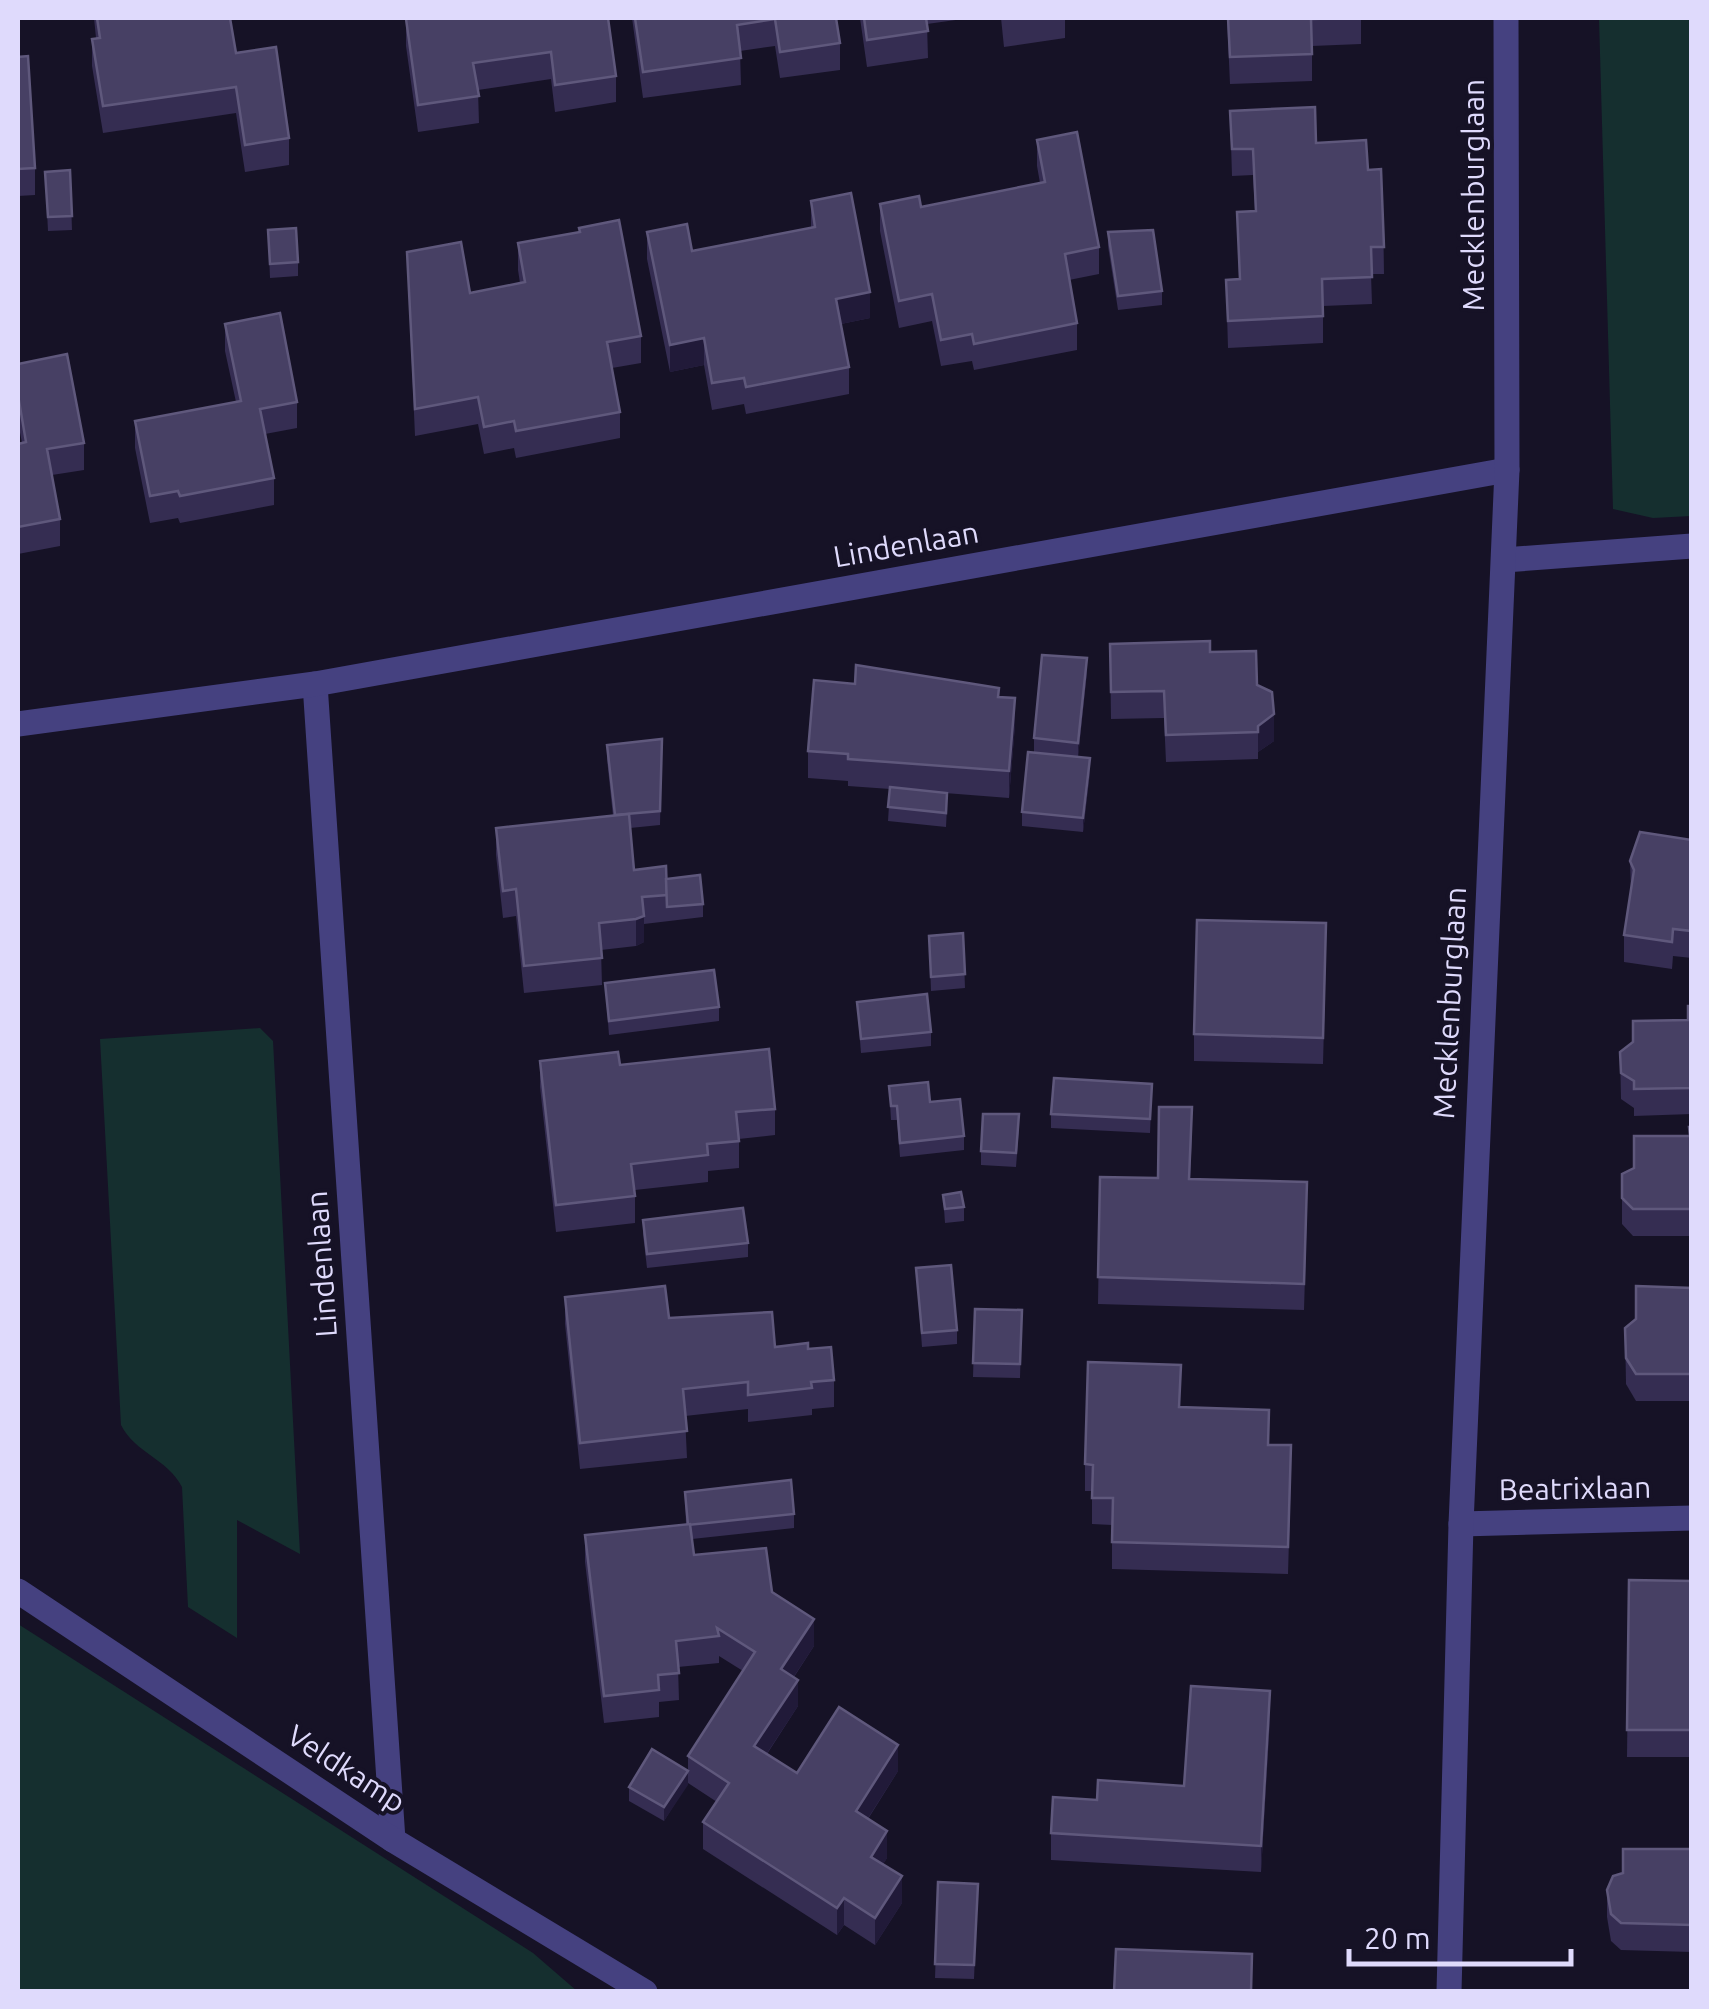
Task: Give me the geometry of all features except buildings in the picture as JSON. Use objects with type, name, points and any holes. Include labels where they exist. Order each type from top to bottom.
[{"type":"street","name":"Mecklenburglaan","points":[[1449,1992],[1461,1524],[1507,470],[1506,18]]},
{"type":"street","name":"Lindenlaan","points":[[18,724],[315,684],[1507,470]]},
{"type":"street","points":[[1504,560],[1692,546]]},
{"type":"street","name":"Lindenlaan","points":[[315,684],[393,1840]]},
{"type":"street","name":"Beatrixlaan","points":[[1461,1524],[1692,1518]]},
{"type":"street","name":"Veldkamp","points":[[18,1591],[393,1840],[645,1992]]},
{"type":"green space","points":[[1599,18],[1691,18],[1691,516],[1653,518],[1613,509]]},
{"type":"green space","points":[[260,1028],[273,1041],[300,1554],[237,1520],[237,1638],[188,1607],[182,1487],[169,1469],[134,1443],[121,1425],[100,1039]]},
{"type":"green space","points":[[18,1624],[533,1953],[577,1991],[18,1991]]}]
